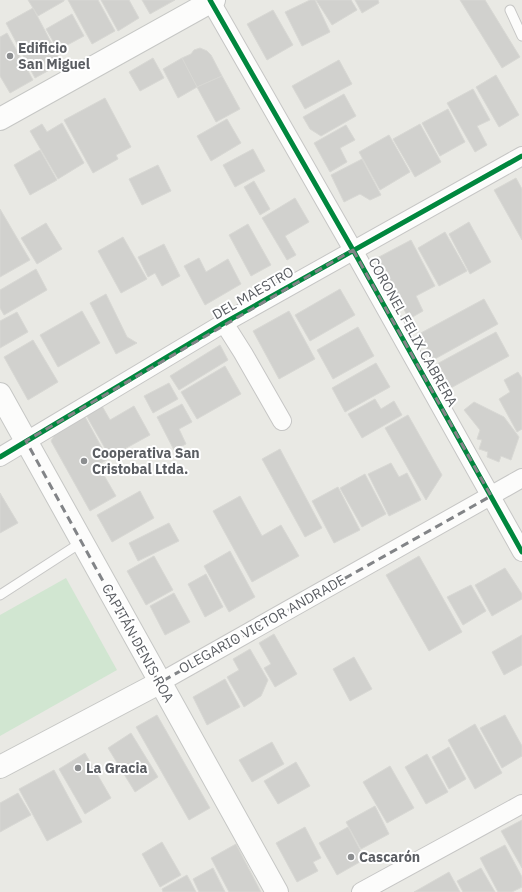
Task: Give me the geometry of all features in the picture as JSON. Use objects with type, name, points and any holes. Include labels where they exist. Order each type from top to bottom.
[{"type":"main road","points":[[0,119],[212,1]]},
{"type":"main road","name":"CAPITÁN DENIS ROA","points":[[0,394],[277,892]]},
{"type":"main road","name":"OLEGARIO VICTOR ANDRADE","points":[[0,767],[160,683]]},
{"type":"street","name":"CORONEL FELIX CABRERA","points":[[212,1],[522,552]]},
{"type":"street","name":"DEL MAESTRO","points":[[0,457],[224,323],[522,156]]},
{"type":"street","points":[[224,323],[282,421]]},
{"type":"street","name":"OLEGARIO VICTOR ANDRADE","points":[[160,683],[522,478]]},
{"type":"street","points":[[361,892],[522,804]]},
{"type":"lane","points":[[510,10],[522,36]]},
{"type":"lane","points":[[0,595],[82,542]]},
{"type":"highlighted area","points":[[353,250],[491,496],[159,683],[26,441]]},
{"type":"green space","points":[[66,578],[117,670],[0,736],[0,615]]},
{"type":"building","points":[[28,0],[64,0],[64,1],[38,16]]},
{"type":"building","points":[[68,0],[98,0],[115,31],[92,44]]},
{"type":"building","points":[[101,0],[129,0],[139,18],[118,31]]},
{"type":"building","points":[[142,0],[175,0],[150,14]]},
{"type":"building","points":[[310,0],[315,0],[330,32],[302,46],[285,12]]},
{"type":"building","points":[[316,0],[351,0],[357,10],[332,25]]},
{"type":"building","points":[[355,0],[378,0],[379,3],[362,13]]},
{"type":"building","points":[[460,0],[485,0],[520,57],[502,68]]},
{"type":"building","points":[[33,8],[62,63],[35,78],[6,23]]},
{"type":"building","points":[[273,10],[293,45],[267,60],[247,24]]},
{"type":"building","points":[[72,14],[84,36],[58,50],[46,29]]},
{"type":"building","name":"Edificio San Miguel","points":[[7,33],[33,80],[10,93],[0,76],[0,37]]},
{"type":"building","points":[[200,48],[207,51],[211,55],[222,76],[197,87],[182,58]]},
{"type":"building","points":[[153,58],[164,78],[140,91],[129,72]]},
{"type":"building","points":[[182,58],[197,87],[178,98],[163,69]]},
{"type":"building","points":[[339,60],[352,84],[305,109],[292,86]]},
{"type":"building","points":[[496,75],[519,115],[499,127],[476,87]]},
{"type":"building","points":[[222,76],[240,109],[216,122],[197,87]]},
{"type":"building","points":[[473,89],[490,120],[477,126],[487,145],[475,152],[447,103]]},
{"type":"building","points":[[344,94],[356,116],[321,136],[310,129],[303,117]]},
{"type":"building","points":[[105,98],[131,147],[116,155],[118,159],[93,173],[64,120]]},
{"type":"building","points":[[448,109],[465,142],[440,156],[422,123]]},
{"type":"building","points":[[227,119],[241,143],[211,161],[197,136]]},
{"type":"building","points":[[62,123],[84,163],[58,179],[30,131],[42,124],[47,132]]},
{"type":"building","points":[[420,124],[441,162],[415,177],[393,139]]},
{"type":"building","points":[[346,125],[355,140],[340,148],[347,162],[330,172],[314,143]]},
{"type":"building","points":[[389,135],[410,172],[380,190],[359,152]]},
{"type":"building","points":[[253,149],[265,171],[235,187],[223,165]]},
{"type":"building","points":[[40,150],[57,180],[30,195],[14,165]]},
{"type":"building","points":[[362,159],[381,195],[370,200],[360,194],[344,202],[331,175]]},
{"type":"building","points":[[158,165],[171,191],[142,205],[129,179]]},
{"type":"building","points":[[516,178],[522,189],[522,240],[494,190]]},
{"type":"building","points":[[254,181],[270,209],[260,215],[244,187]]},
{"type":"building","points":[[295,198],[309,222],[285,236],[296,255],[287,260],[262,218]]},
{"type":"building","points":[[0,209],[30,260],[0,277]]},
{"type":"building","points":[[469,222],[491,262],[470,274],[449,234]]},
{"type":"building","points":[[46,223],[62,249],[37,264],[21,238]]},
{"type":"building","points":[[248,224],[271,265],[251,276],[229,235]]},
{"type":"building","points":[[445,232],[467,271],[439,286],[418,248]]},
{"type":"building","points":[[123,237],[147,279],[121,293],[98,251]]},
{"type":"building","points":[[411,240],[435,286],[416,296],[423,311],[409,319],[377,258]]},
{"type":"building","points":[[164,244],[180,276],[162,286],[155,273],[148,277],[138,257]]},
{"type":"building","points":[[199,258],[206,272],[228,259],[241,284],[205,305],[184,266]]},
{"type":"building","points":[[36,269],[47,290],[4,315],[0,308],[0,290]]},
{"type":"building","points":[[340,289],[355,315],[310,341],[295,315]]},
{"type":"building","points":[[106,294],[127,337],[137,343],[116,354],[90,303]]},
{"type":"building","points":[[484,299],[498,324],[433,360],[419,334]]},
{"type":"building","points":[[82,311],[100,343],[58,367],[40,335]]},
{"type":"building","points":[[289,311],[315,359],[279,379],[253,331]]},
{"type":"building","points":[[17,312],[28,332],[0,348],[0,321]]},
{"type":"building","points":[[358,327],[374,356],[333,379],[317,350]]},
{"type":"building","points":[[496,332],[509,356],[449,389],[435,365]]},
{"type":"building","points":[[33,340],[58,382],[28,400],[4,357]]},
{"type":"building","points":[[220,345],[228,360],[179,390],[170,376]]},
{"type":"building","points":[[376,363],[390,387],[345,412],[332,388]]},
{"type":"building","points":[[225,366],[241,394],[197,419],[181,392]]},
{"type":"building","points":[[518,372],[522,378],[522,429],[517,432],[499,399],[510,392],[504,380]]},
{"type":"building","points":[[169,383],[178,399],[153,413],[144,396]]},
{"type":"building","points":[[375,399],[381,409],[394,401],[402,415],[362,438],[348,414]]},
{"type":"building","points":[[474,402],[504,417],[519,437],[511,460],[501,456],[499,462],[487,457],[488,452],[479,449],[482,440],[477,439],[480,430],[464,410]]},
{"type":"building","points":[[182,404],[192,422],[179,429],[186,444],[174,450],[157,417]]},
{"type":"building","points":[[102,406],[110,420],[134,406],[150,435],[110,457],[86,415]]},
{"type":"building","points":[[84,415],[108,459],[98,465],[116,496],[90,511],[51,441],[58,429]]},
{"type":"building","points":[[408,415],[442,475],[426,500],[385,428]]},
{"type":"building","points":[[280,449],[322,528],[305,537],[262,459]]},
{"type":"building","points":[[391,463],[399,477],[407,473],[421,500],[389,516],[368,474]]},
{"type":"building","points":[[365,474],[386,514],[362,527],[340,488]]},
{"type":"building","points":[[338,487],[360,530],[334,543],[312,501]]},
{"type":"building","points":[[140,491],[154,518],[112,542],[97,515]]},
{"type":"building","points":[[0,493],[18,523],[0,533]]},
{"type":"building","points":[[240,496],[262,536],[281,525],[299,556],[252,582],[213,511]]},
{"type":"building","points":[[169,523],[179,541],[138,561],[129,543]]},
{"type":"building","points":[[230,551],[255,597],[229,612],[204,566]]},
{"type":"building","points":[[154,556],[173,590],[146,605],[127,571]]},
{"type":"building","points":[[419,556],[462,632],[429,651],[386,575]]},
{"type":"building","points":[[505,568],[522,594],[522,599],[492,616],[475,585]]},
{"type":"building","points":[[206,574],[223,607],[205,617],[188,584]]},
{"type":"building","points":[[471,585],[486,611],[463,625],[447,597]]},
{"type":"building","points":[[174,593],[190,622],[165,635],[150,606]]},
{"type":"building","points":[[274,634],[297,674],[275,687],[264,668],[271,664],[259,643]]},
{"type":"building","points":[[522,635],[522,665],[504,675],[492,652]]},
{"type":"building","points":[[250,649],[268,680],[261,696],[244,707],[227,677],[239,670],[233,659]]},
{"type":"building","points":[[354,657],[372,689],[350,701],[333,669]]},
{"type":"building","points":[[225,679],[240,707],[207,725],[193,697]]},
{"type":"building","points":[[157,715],[210,808],[189,820],[136,727]]},
{"type":"building","points":[[505,715],[522,746],[522,756],[502,768],[480,728]]},
{"type":"building","points":[[475,724],[502,773],[475,789],[448,740]]},
{"type":"building","points":[[131,733],[158,777],[135,792],[108,748]]},
{"type":"building","points":[[272,742],[284,764],[252,782],[239,760]]},
{"type":"building","points":[[449,747],[466,779],[449,789],[432,757]]},
{"type":"building","points":[[85,753],[111,798],[85,814],[59,769]]},
{"type":"building","points":[[427,754],[448,792],[426,804],[405,767]]},
{"type":"building","points":[[296,762],[310,786],[278,804],[264,781]]},
{"type":"building","points":[[390,766],[414,808],[387,823],[363,782]]},
{"type":"building","points":[[54,770],[82,822],[47,841],[19,789]]},
{"type":"building","points":[[18,793],[31,815],[0,832],[0,803]]},
{"type":"building","points":[[375,806],[389,834],[361,849],[346,822]]},
{"type":"building","points":[[522,820],[522,868],[501,831]]},
{"type":"building","points":[[305,827],[321,858],[313,862],[318,871],[297,882],[276,843]]},
{"type":"building","points":[[348,827],[365,859],[337,875],[319,843]]},
{"type":"building","points":[[162,842],[181,875],[160,887],[142,854]]},
{"type":"building","points":[[236,844],[261,892],[229,892],[211,858]]},
{"type":"building","points":[[505,845],[522,877],[522,887],[512,892],[498,892],[480,858]]},
{"type":"building","points":[[213,868],[225,892],[199,892],[193,879]]},
{"type":"building","points":[[481,868],[495,892],[463,892],[457,881]]},
{"type":"building","points":[[449,872],[460,892],[414,892]]},
{"type":"building","points":[[187,875],[196,892],[163,892],[162,889]]},
{"type":"cycle path","points":[[210,0],[353,250],[522,552]]},
{"type":"cycle path","points":[[0,457],[224,323],[522,156]]},
{"type":"place","name":"Edificio San Miguel","points":[[10,56]]},
{"type":"place","name":"Cooperativa San Cristobal Ltda.","points":[[84,461]]},
{"type":"place","name":"La Gracia","points":[[78,768]]},
{"type":"place","name":"Cascarón","points":[[351,857]]}]
